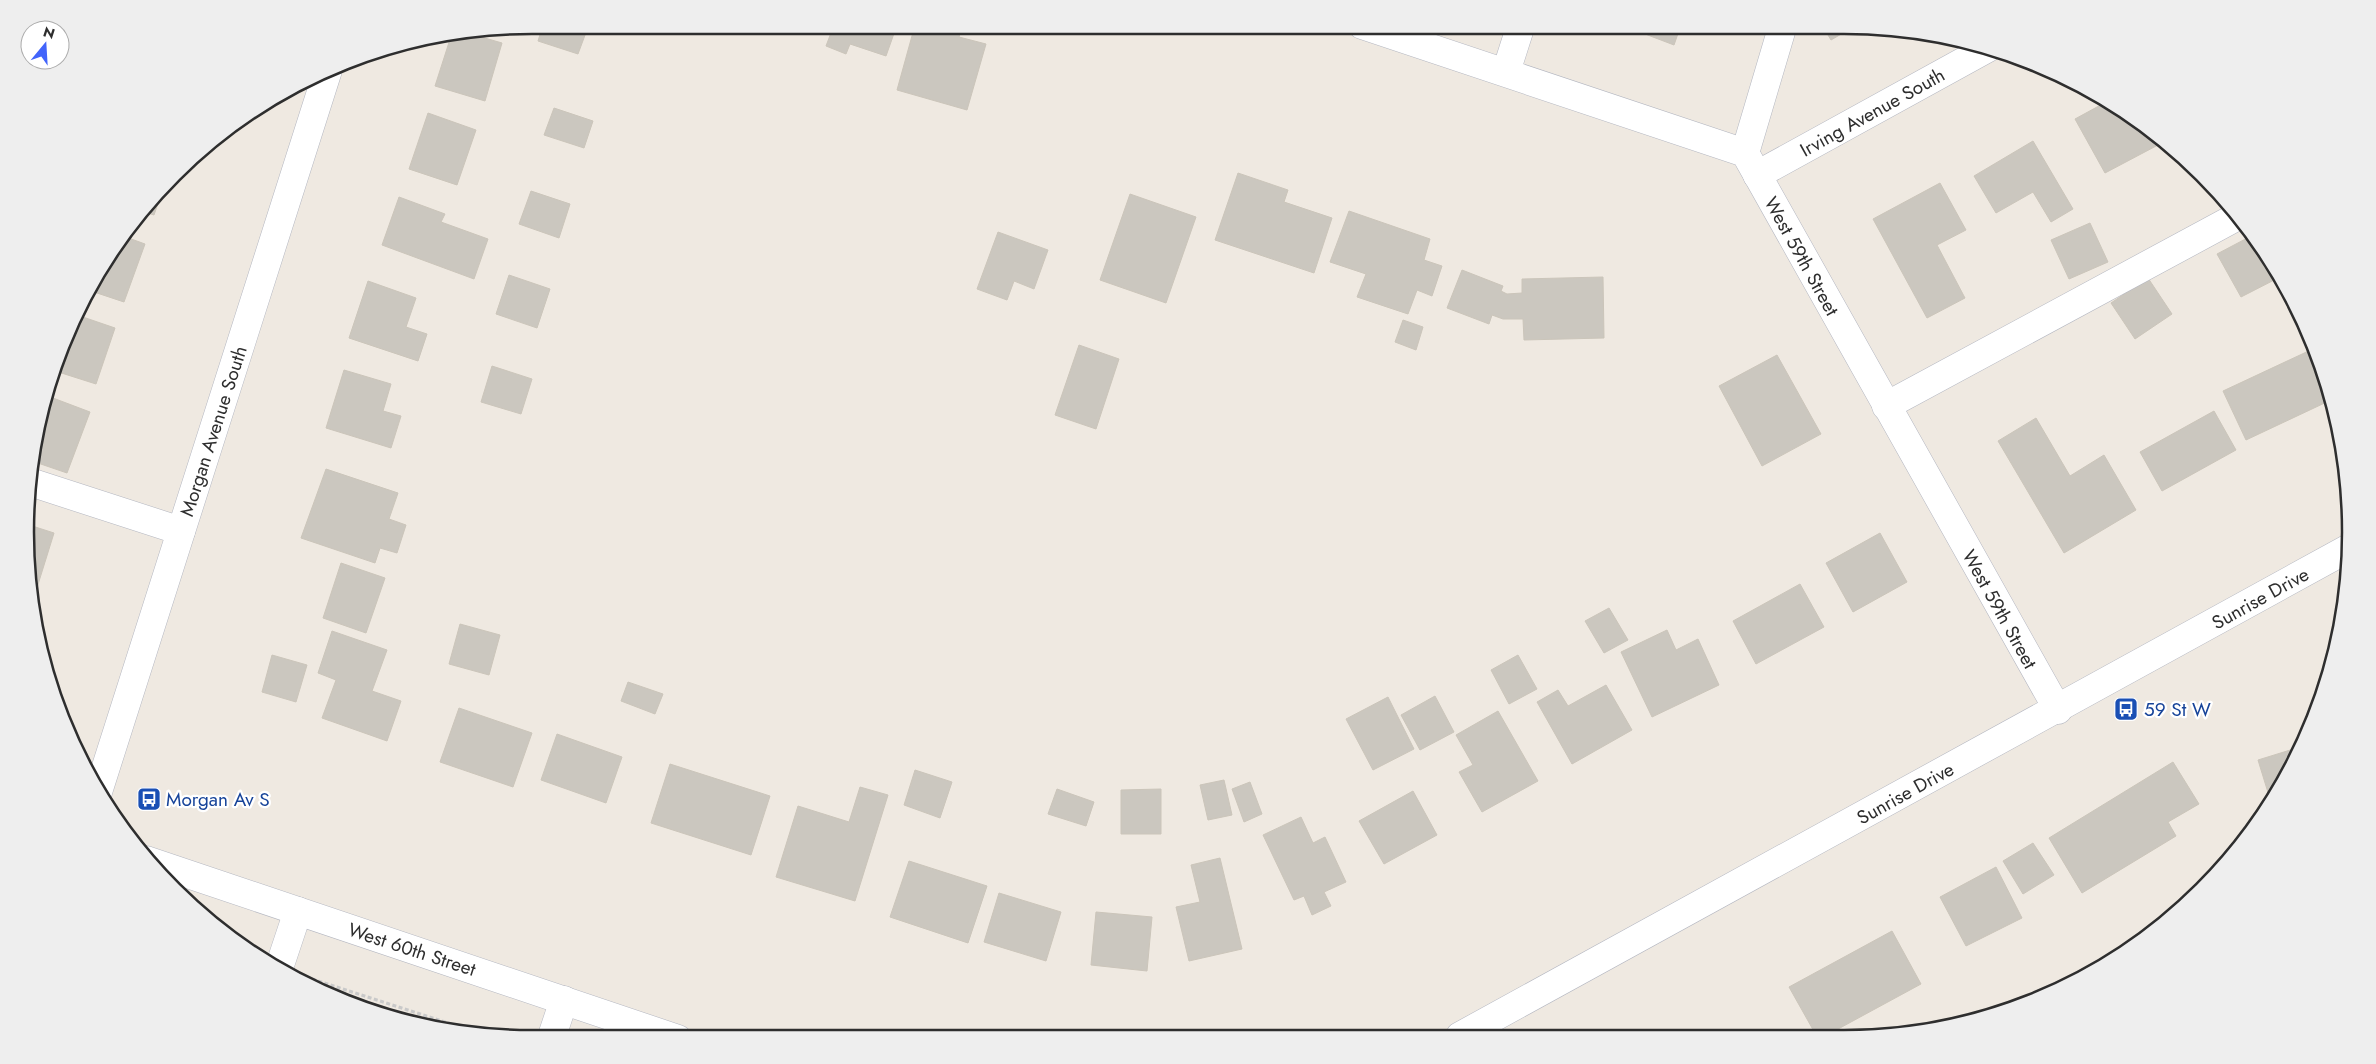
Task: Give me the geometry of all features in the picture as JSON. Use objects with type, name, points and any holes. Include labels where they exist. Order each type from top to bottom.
[{"type":"street","points":[[1390,34],[1506,72],[1751,164],[1781,34]]},
{"type":"street","points":[[1506,72],[1518,34]]},
{"type":"street","name":"Irving Avenue South","points":[[1751,164],[1979,53]]},
{"type":"street","name":"Morgan Avenue South","points":[[101,782],[325,79]]},
{"type":"street","name":"West 59th Street","points":[[1751,164],[2058,710]]},
{"type":"street","points":[[1886,406],[2232,219]]},
{"type":"street","points":[[36,484],[182,530]]},
{"type":"street","name":"Sunrise Drive","points":[[1471,1030],[2058,710],[2341,552]]},
{"type":"street","name":"West 60th Street","points":[[161,865],[654,1030]]},
{"type":"street","points":[[281,962],[298,911]]},
{"type":"street","points":[[554,1030],[564,1000]]},
{"type":"path","points":[[318,982],[447,1023]]},
{"type":"building","points":[[540,34],[585,34],[578,54],[538,41]]},
{"type":"building","points":[[831,34],[894,34],[886,56],[850,44],[846,54],[826,46]]},
{"type":"building","points":[[913,34],[960,34],[959,37],[986,44],[967,110],[897,90]]},
{"type":"building","points":[[1645,34],[1678,34],[1674,45]]},
{"type":"building","points":[[1827,34],[1841,34],[1831,40]]},
{"type":"building","points":[[480,37],[502,43],[485,101],[435,86],[450,41]]},
{"type":"building","points":[[2100,105],[2158,145],[2105,173],[2075,119]]},
{"type":"building","points":[[554,108],[593,121],[584,148],[544,135]]},
{"type":"building","points":[[428,113],[476,130],[457,185],[409,169]]},
{"type":"building","points":[[2033,141],[2073,209],[2051,222],[2033,192],[1996,213],[1974,176]]},
{"type":"building","points":[[1238,173],[1288,190],[1284,202],[1332,218],[1314,273],[1215,240]]},
{"type":"building","points":[[1940,183],[1966,230],[1937,245],[1965,298],[1927,318],[1873,219]]},
{"type":"building","points":[[531,191],[570,204],[559,238],[519,224]]},
{"type":"building","points":[[1130,194],[1196,217],[1166,303],[1100,280]]},
{"type":"building","points":[[399,197],[445,214],[441,222],[488,239],[474,279],[382,245]]},
{"type":"building","points":[[159,201],[154,215],[149,213]]},
{"type":"building","points":[[1349,211],[1430,239],[1424,260],[1442,266],[1432,296],[1417,290],[1408,314],[1357,297],[1366,274],[1330,262]]},
{"type":"building","points":[[2090,223],[2108,262],[2069,279],[2051,240]]},
{"type":"building","points":[[998,232],[1048,250],[1034,289],[1014,281],[1007,300],[977,289]]},
{"type":"building","points":[[130,239],[145,244],[124,302],[96,293]]},
{"type":"building","points":[[2246,239],[2273,280],[2241,297],[2217,254]]},
{"type":"building","points":[[1462,270],[1503,286],[1501,291],[1507,294],[1522,293],[1522,279],[1603,277],[1604,338],[1524,340],[1523,319],[1503,319],[1492,315],[1489,324],[1447,308]]},
{"type":"building","points":[[509,275],[550,289],[537,328],[496,314]]},
{"type":"building","points":[[2148,278],[2172,314],[2135,339],[2111,303]]},
{"type":"building","points":[[368,281],[416,298],[406,327],[427,334],[418,361],[349,338]]},
{"type":"building","points":[[83,317],[115,328],[96,384],[60,372]]},
{"type":"building","points":[[1403,320],[1423,327],[1416,350],[1395,342]]},
{"type":"building","points":[[1079,345],[1119,359],[1096,429],[1055,415]]},
{"type":"building","points":[[2308,351],[2325,403],[2246,440],[2223,391]]},
{"type":"building","points":[[1777,355],[1821,434],[1762,466],[1719,386]]},
{"type":"building","points":[[492,366],[532,379],[521,414],[481,402]]},
{"type":"building","points":[[344,370],[391,384],[383,411],[401,416],[391,448],[326,428]]},
{"type":"building","points":[[52,398],[90,412],[67,473],[39,463],[43,435]]},
{"type":"building","points":[[2214,411],[2236,450],[2162,491],[2140,452]]},
{"type":"building","points":[[2036,418],[2070,476],[2104,455],[2136,510],[2064,553],[1998,441]]},
{"type":"building","points":[[326,469],[398,493],[389,519],[406,525],[397,553],[380,548],[375,563],[301,538]]},
{"type":"building","points":[[34,527],[54,533],[37,587]]},
{"type":"building","points":[[1880,533],[1907,582],[1853,612],[1826,563]]},
{"type":"building","points":[[341,563],[385,578],[366,633],[323,618]]},
{"type":"building","points":[[1800,584],[1824,627],[1756,664],[1733,621]]},
{"type":"building","points":[[1609,608],[1628,640],[1604,653],[1585,621]]},
{"type":"building","points":[[460,624],[500,635],[489,675],[449,664]]},
{"type":"building","points":[[1667,630],[1676,650],[1698,639],[1719,685],[1652,717],[1621,652]]},
{"type":"building","points":[[332,631],[387,650],[372,691],[401,701],[387,741],[322,718],[336,680],[318,673]]},
{"type":"building","points":[[272,655],[307,665],[296,702],[262,692]]},
{"type":"building","points":[[1518,655],[1537,689],[1509,704],[1491,670]]},
{"type":"building","points":[[628,682],[663,694],[655,714],[621,701]]},
{"type":"building","points":[[1606,685],[1632,730],[1572,764],[1537,702],[1558,690],[1568,706]]},
{"type":"building","points":[[1435,696],[1454,732],[1420,750],[1401,715]]},
{"type":"building","points":[[1388,697],[1414,749],[1373,770],[1346,719]]},
{"type":"building","points":[[459,708],[532,733],[513,787],[440,762]]},
{"type":"building","points":[[1498,711],[1538,781],[1482,812],[1459,772],[1473,765],[1456,735]]},
{"type":"building","points":[[557,734],[622,757],[606,803],[541,780]]},
{"type":"building","points":[[2292,749],[2268,793],[2258,760]]},
{"type":"building","points":[[2173,762],[2199,804],[2168,822],[2176,836],[2082,893],[2049,838]]},
{"type":"building","points":[[670,764],[770,796],[751,855],[651,823]]},
{"type":"building","points":[[915,770],[952,782],[940,818],[904,805]]},
{"type":"building","points":[[1224,780],[1232,815],[1208,820],[1200,785]]},
{"type":"building","points":[[1250,782],[1262,814],[1244,822],[1232,789]]},
{"type":"building","points":[[860,787],[888,795],[855,901],[776,877],[798,806],[849,822]]},
{"type":"building","points":[[1057,789],[1094,802],[1086,826],[1048,814]]},
{"type":"building","points":[[1161,789],[1161,834],[1121,834],[1121,790]]},
{"type":"building","points":[[1413,791],[1437,835],[1384,864],[1359,821]]},
{"type":"building","points":[[1301,817],[1313,843],[1325,837],[1346,882],[1324,892],[1331,906],[1312,915],[1304,896],[1294,900],[1263,835]]},
{"type":"building","points":[[2033,843],[2054,875],[2023,894],[2003,861]]},
{"type":"building","points":[[1220,858],[1242,949],[1189,961],[1176,907],[1200,902],[1191,865]]},
{"type":"building","points":[[909,861],[987,886],[968,943],[890,917]]},
{"type":"building","points":[[1996,867],[2022,918],[1966,946],[1940,897]]},
{"type":"building","points":[[999,893],[1061,912],[1046,961],[984,942]]},
{"type":"building","points":[[1096,912],[1152,917],[1147,971],[1091,965]]},
{"type":"building","points":[[1892,931],[1921,984],[1836,1030],[1813,1030],[1789,987]]},
{"type":"place","name":"59 St W","points":[[2126,709]]},
{"type":"place","name":"Morgan Av S","points":[[149,799]]}]
